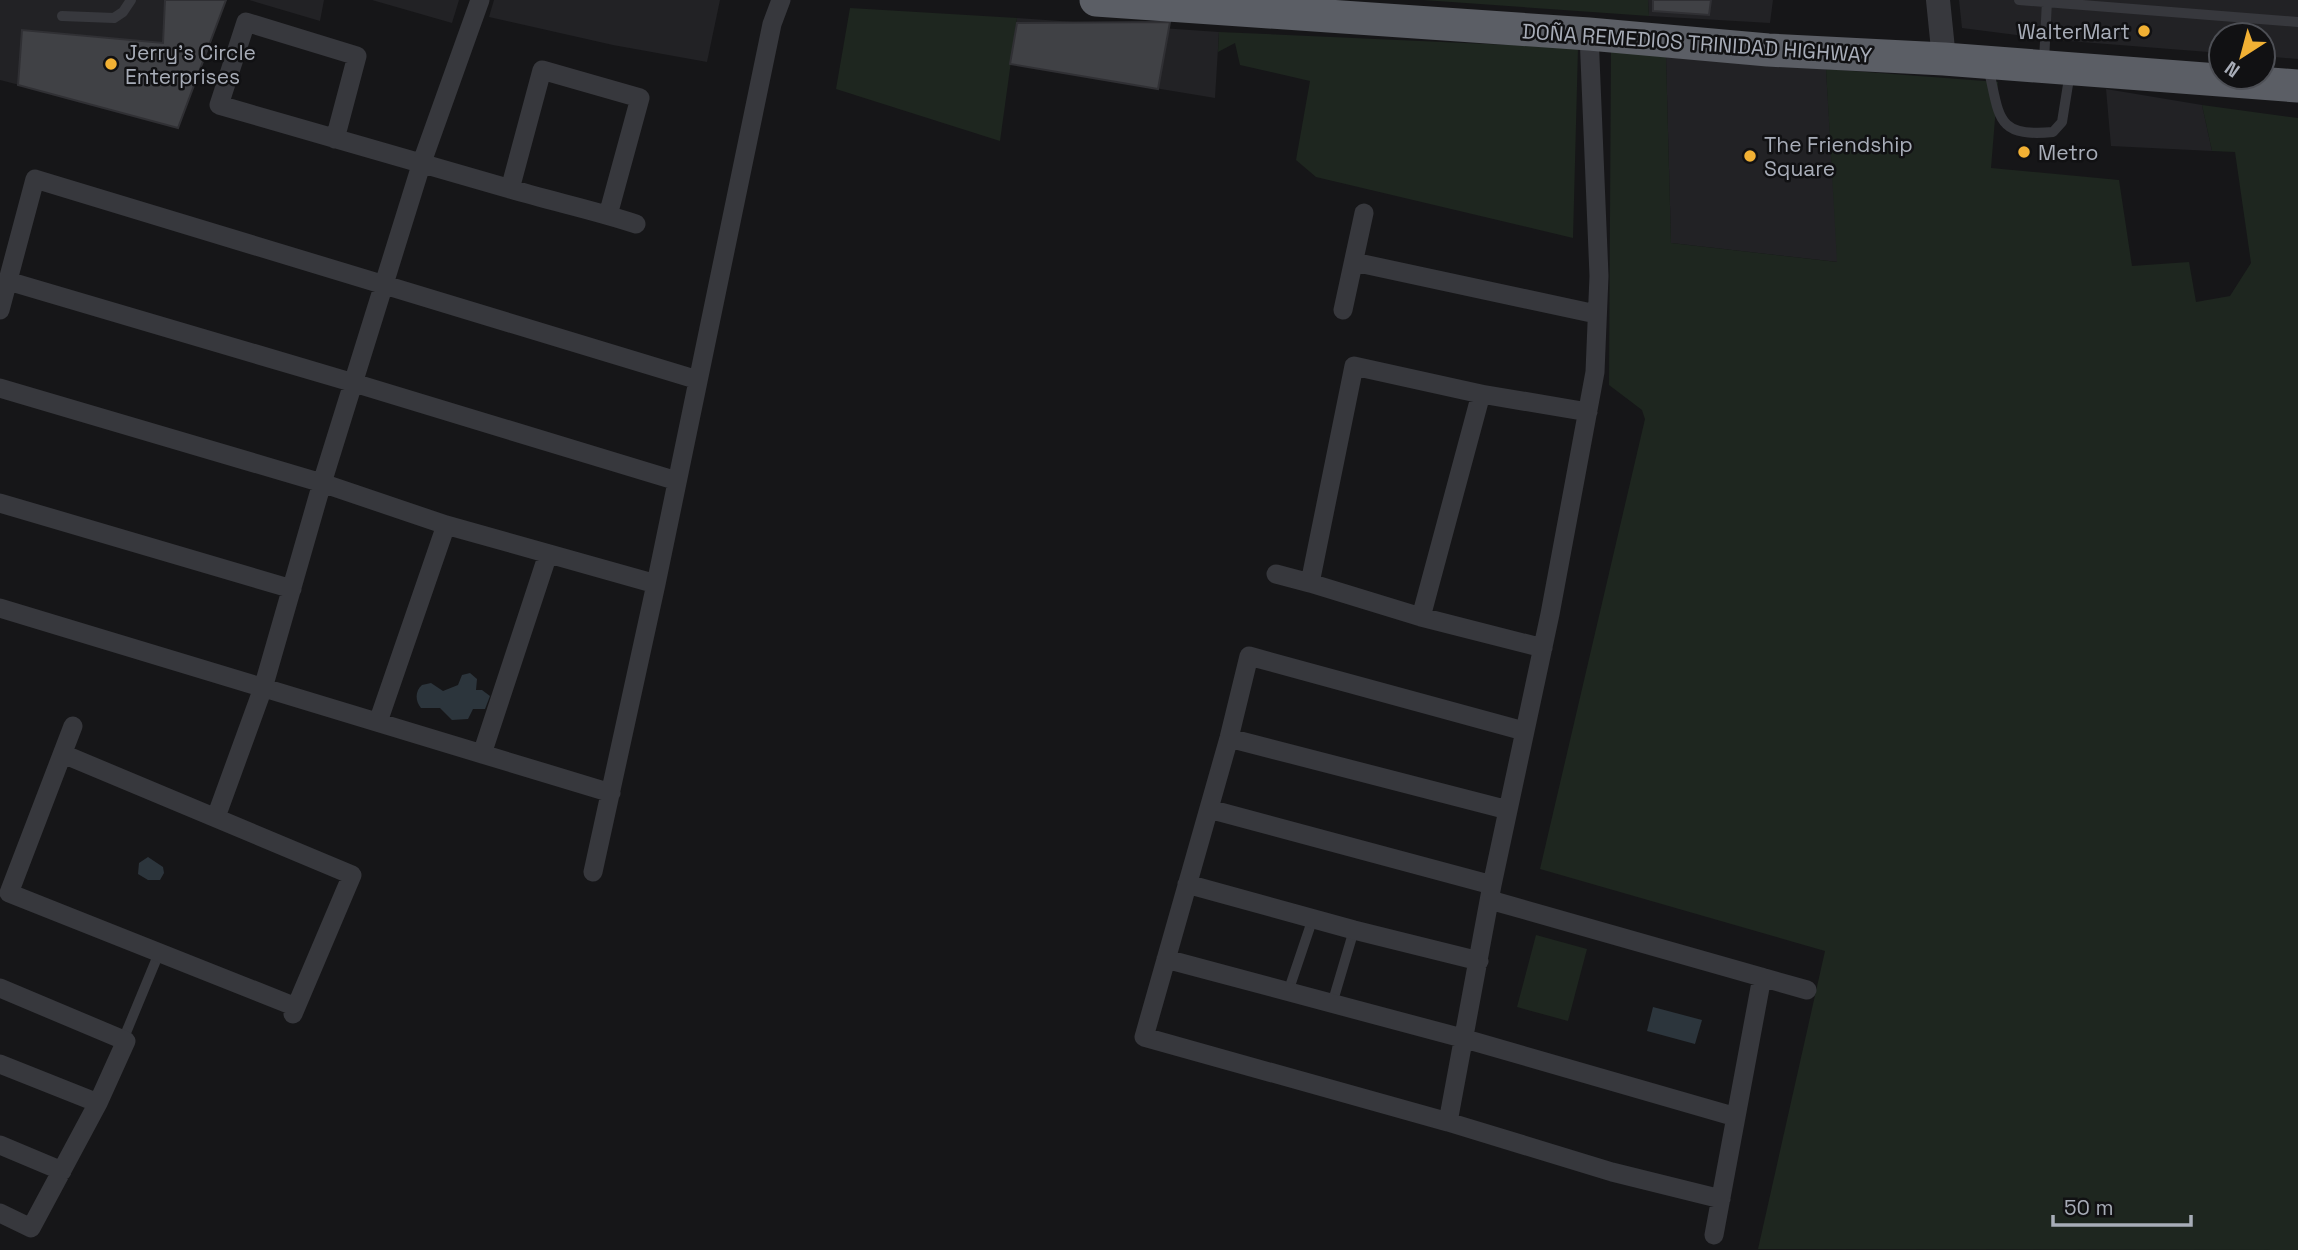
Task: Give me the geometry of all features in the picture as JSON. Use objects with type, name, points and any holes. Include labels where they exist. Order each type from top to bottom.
[{"type":"highway","name":"DOÑA REMEDIOS TRINIDAD HIGHWAY","points":[[1107,0],[1198,4],[1768,50],[1944,59],[2298,86]]},
{"type":"street","points":[[216,817],[263,688],[322,483],[422,162],[480,0]]},
{"type":"street","points":[[593,872],[656,584],[772,24],[781,0]]},
{"type":"street","points":[[1938,0],[1944,59]]},
{"type":"street","points":[[335,139],[357,56],[246,22],[219,105],[335,139],[422,162],[510,189],[608,215],[636,224]]},
{"type":"street","points":[[1448,1122],[1462,1038],[1543,648],[1595,372],[1599,276],[1589,34]]},
{"type":"street","points":[[510,189],[542,70],[640,98],[608,215]]},
{"type":"street","points":[[0,310],[35,179],[698,380]]},
{"type":"street","points":[[1343,310],[1364,214]]},
{"type":"street","points":[[1354,261],[1596,314]]},
{"type":"street","points":[[8,281],[677,481]]},
{"type":"street","points":[[1310,583],[1354,366],[1481,394],[1588,412]]},
{"type":"street","points":[[0,388],[322,483],[446,525],[656,584]]},
{"type":"street","points":[[1422,617],[1481,394]]},
{"type":"street","points":[[0,503],[292,589]]},
{"type":"street","points":[[378,722],[446,525]]},
{"type":"street","points":[[482,754],[548,554]]},
{"type":"street","points":[[1276,574],[1422,617],[1543,648]]},
{"type":"street","points":[[0,608],[611,793]]},
{"type":"street","points":[[1524,731],[1249,656],[1229,738],[1144,1037],[1448,1122],[1612,1172],[1721,1199]]},
{"type":"street","points":[[63,754],[352,875],[295,1011],[9,893],[73,726]]},
{"type":"street","points":[[1229,738],[1508,810]]},
{"type":"street","points":[[1209,809],[1491,892],[1807,990]]},
{"type":"street","points":[[1188,884],[1479,961]]},
{"type":"street","points":[[1167,959],[1462,1038],[1736,1117]]},
{"type":"street","points":[[1714,1236],[1762,977]]},
{"type":"street","points":[[0,988],[127,1041],[99,1103],[31,1228],[0,1213]]},
{"type":"street","points":[[0,1064],[99,1103]]},
{"type":"street","points":[[0,1145],[62,1171]]},
{"type":"lane","points":[[62,16],[114,18],[123,12],[131,0]]},
{"type":"lane","points":[[2019,0],[2298,22]]},
{"type":"lane","points":[[1987,62],[2000,117],[2017,132],[2053,132],[2062,122],[2047,1]]},
{"type":"lane","points":[[1288,992],[1313,918]]},
{"type":"lane","points":[[1332,1004],[1354,930]]},
{"type":"lane","points":[[123,1040],[159,953]]},
{"type":"shaded area","name":"Jerry's Circle Enterprises","points":[[0,0],[226,0],[179,126],[0,80]]},
{"type":"shaded area","points":[[249,0],[324,0],[320,21]]},
{"type":"shaded area","points":[[372,0],[459,0],[452,23]]},
{"type":"shaded area","points":[[494,0],[720,0],[707,62],[613,45],[489,17]]},
{"type":"shaded area","points":[[1423,0],[1648,0],[1649,16]]},
{"type":"shaded area","points":[[1648,0],[1773,0],[1770,23],[1649,16]]},
{"type":"shaded area","name":"WalterMart","points":[[1959,0],[2298,0],[2298,59],[2277,57],[2277,21],[2207,21],[2207,52],[2056,40],[1962,28]]},
{"type":"shaded area","points":[[850,8],[1017,18],[1000,141],[836,89]]},
{"type":"shaded area","points":[[1017,18],[1219,32],[1215,98],[1010,64]]},
{"type":"shaded area","points":[[1219,32],[1578,48],[1573,238],[1316,177],[1296,160],[1310,81],[1240,65],[1235,43],[1218,52]]},
{"type":"shaded area","points":[[1611,51],[1666,57],[1671,243],[1837,262],[1826,69],[1998,82],[1991,168],[2119,180],[2132,266],[2189,262],[2196,302],[2230,296],[2251,263],[2235,152],[2212,151],[2202,105],[2298,118],[2298,1250],[1758,1249],[1825,951],[1540,869],[1645,419],[1642,410],[1609,385]]},
{"type":"shaded area","name":"The Friendship Square","points":[[1666,57],[1826,69],[1838,262],[1671,243]]},
{"type":"shaded area","points":[[2106,89],[2202,105],[2212,151],[2111,146]]},
{"type":"shaded area","points":[[470,673],[477,679],[476,690],[482,690],[490,696],[485,709],[473,709],[468,719],[452,720],[440,708],[421,708],[417,693],[422,685],[431,683],[443,691],[458,685],[462,675]]},
{"type":"shaded area","points":[[148,857],[163,867],[164,873],[160,880],[148,880],[138,874],[139,863]]},
{"type":"shaded area","points":[[1536,935],[1587,949],[1568,1021],[1517,1007]]},
{"type":"shaded area","points":[[1653,1007],[1702,1020],[1695,1044],[1647,1031]]},
{"type":"building","name":"Jerry's Circle Enterprises","points":[[165,0],[226,0],[178,128],[18,85],[22,30],[163,43]]},
{"type":"building","points":[[1653,0],[1711,0],[1709,15],[1653,11]]},
{"type":"building","points":[[1170,22],[1158,89],[1010,64],[1017,23]]},
{"type":"place","name":"WalterMart","points":[[2144,31]]},
{"type":"place","name":"Jerry's Circle Enterprises","points":[[111,64]]},
{"type":"place","name":"Metro","points":[[2024,152]]},
{"type":"place","name":"The Friendship Square","points":[[1750,156]]}]
